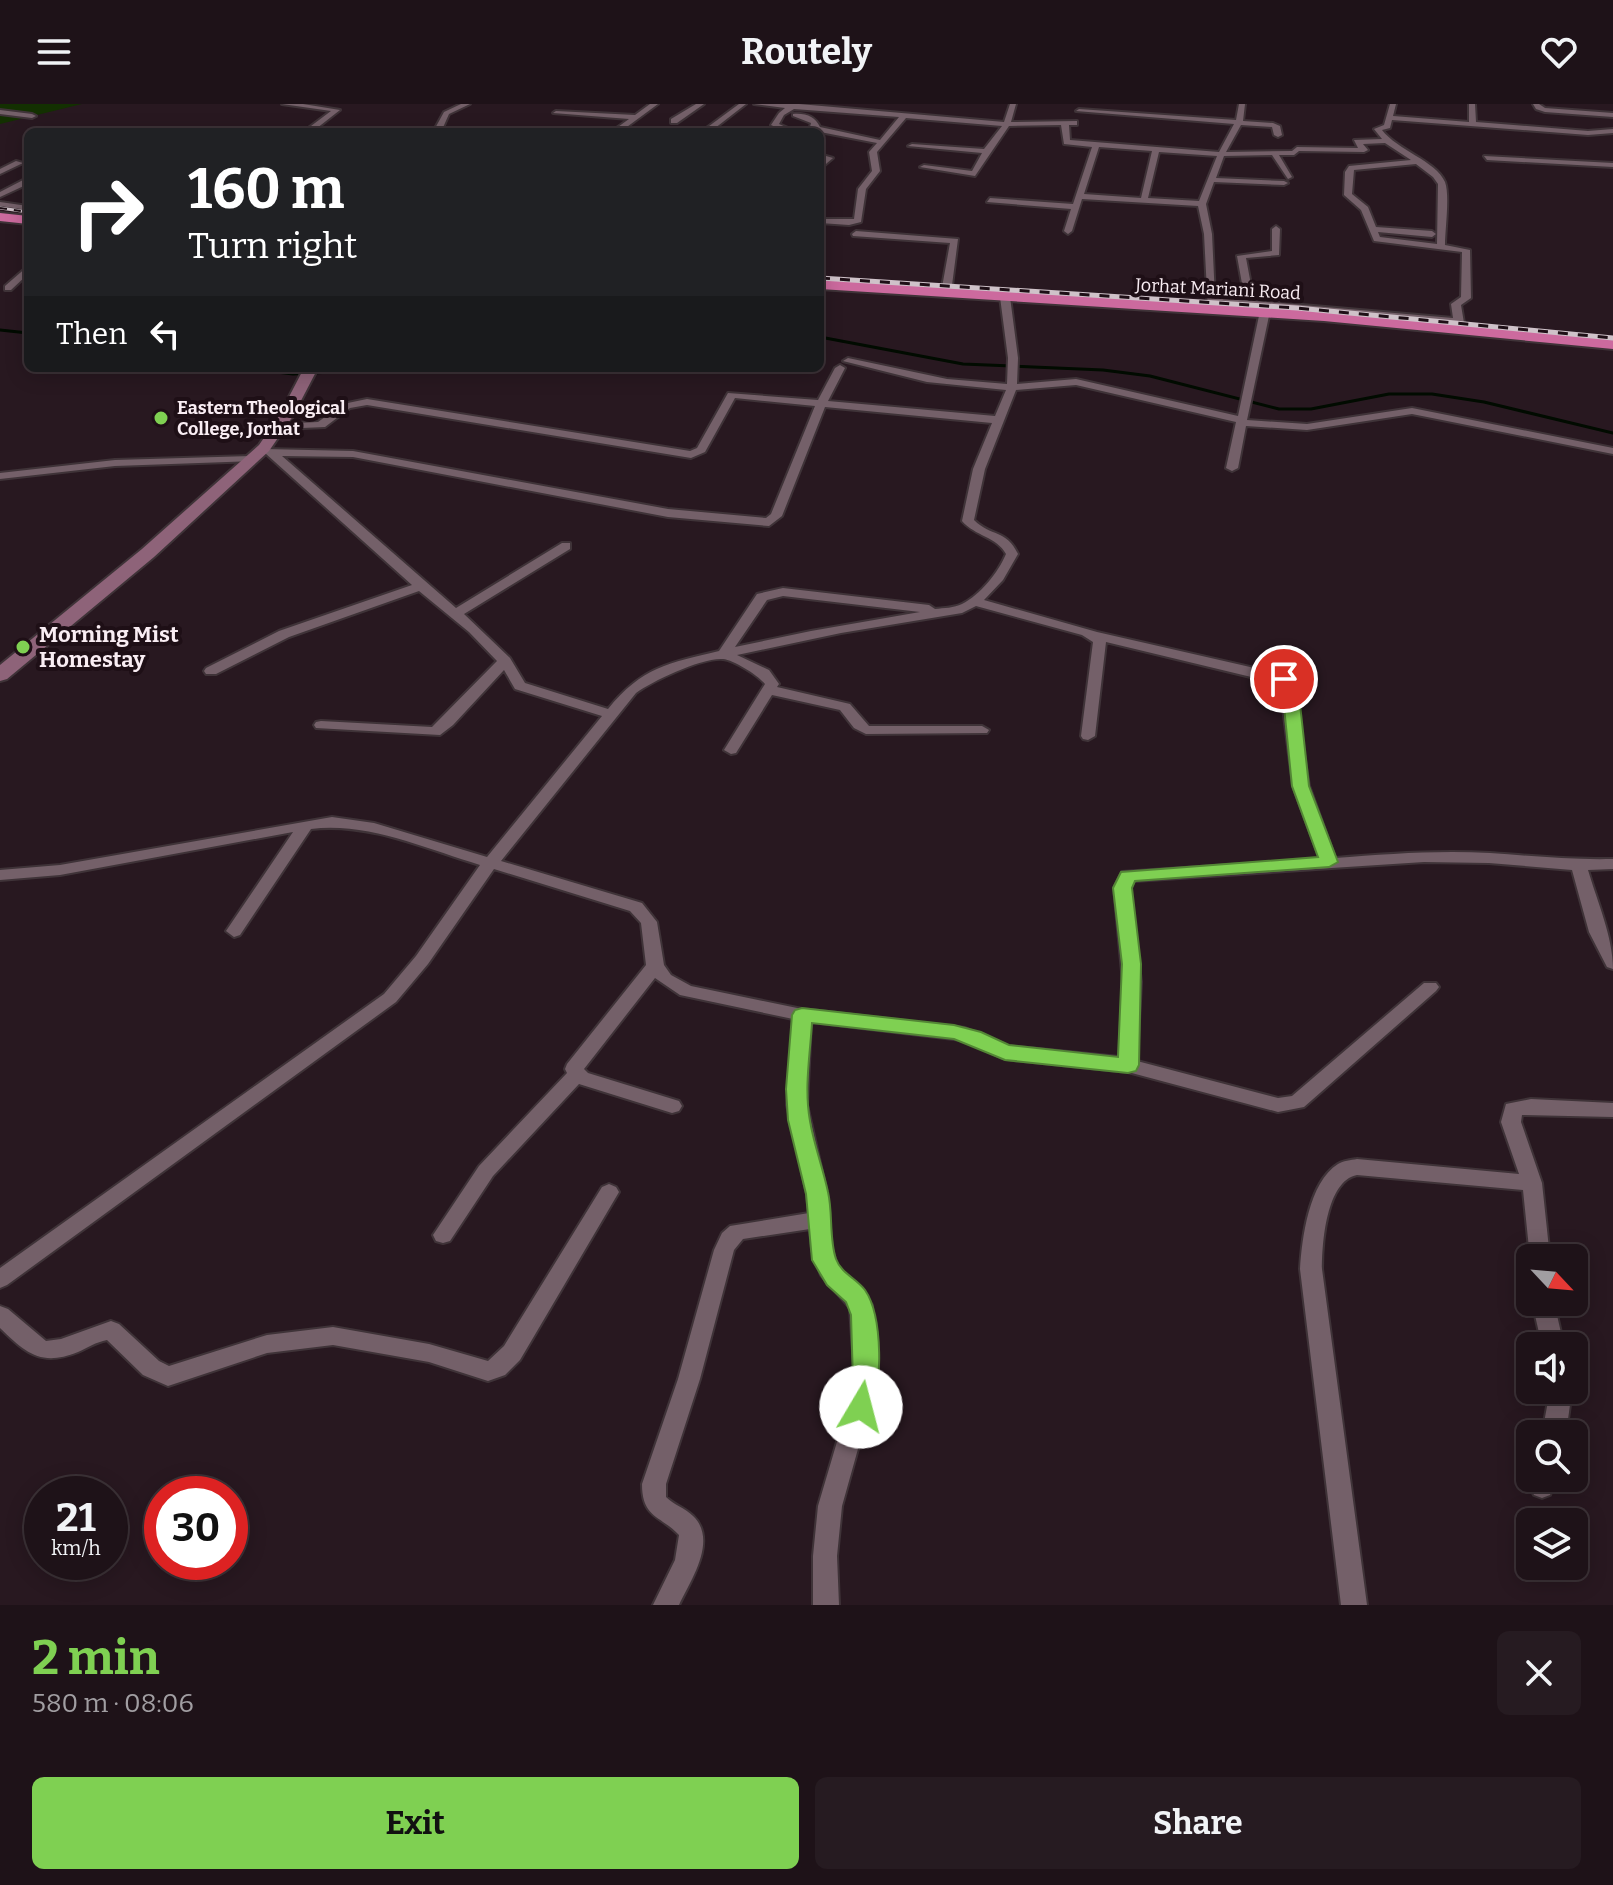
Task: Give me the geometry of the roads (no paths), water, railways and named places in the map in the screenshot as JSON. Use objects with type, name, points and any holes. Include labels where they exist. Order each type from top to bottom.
[{"type":"highway","points":[[0,217],[24,220]]},
{"type":"highway","name":"Jorhat Mariani Road","points":[[824,284],[1005,297],[1258,306],[1459,325],[1613,344]]},
{"type":"street","points":[[285,104],[337,110],[312,128]]},
{"type":"street","points":[[439,104],[456,108]]},
{"type":"street","points":[[439,128],[444,116],[467,104]]},
{"type":"street","points":[[621,128],[655,104]]},
{"type":"street","points":[[674,121],[701,104]]},
{"type":"street","points":[[710,128],[743,104]]},
{"type":"street","points":[[757,104],[904,116],[940,115],[1007,124],[1065,125],[1077,121],[1080,107],[1275,125],[1278,135]]},
{"type":"street","points":[[924,167],[975,174],[986,151],[1007,124],[1013,104]]},
{"type":"street","points":[[1134,114],[1144,104]]},
{"type":"street","points":[[1211,304],[1208,234],[1202,204],[1221,154],[1239,121],[1242,104]]},
{"type":"street","points":[[1393,104],[1387,127],[1378,129],[1387,141],[1436,175],[1442,184],[1441,246]]},
{"type":"street","points":[[1472,104],[1473,124]]},
{"type":"street","points":[[1536,104],[1545,110],[1613,115]]},
{"type":"street","points":[[781,128],[775,126],[781,114],[796,106]]},
{"type":"street","points":[[0,112],[32,116]]},
{"type":"street","points":[[556,113],[636,117]]},
{"type":"street","points":[[781,114],[808,117],[815,122],[815,128]]},
{"type":"street","points":[[824,221],[849,223],[858,220],[862,189],[876,171],[872,155],[904,116]]},
{"type":"street","points":[[1388,118],[1548,133],[1613,131]]},
{"type":"street","points":[[1065,125],[1067,142],[1221,154],[1294,153],[1297,149],[1364,150],[1357,142],[1387,141]]},
{"type":"street","points":[[824,130],[881,142]]},
{"type":"street","points":[[1068,231],[1096,145]]},
{"type":"street","points":[[912,146],[986,151]]},
{"type":"street","points":[[1144,200],[1156,150]]},
{"type":"street","points":[[1213,180],[1286,180],[1274,153]]},
{"type":"street","points":[[1487,158],[1536,157],[1613,165]]},
{"type":"street","points":[[824,163],[829,158]]},
{"type":"street","points":[[1418,162],[1350,170],[1348,195],[1365,209],[1376,237],[1381,241],[1441,246],[1467,252],[1466,298],[1456,302],[1459,325]]},
{"type":"street","points":[[0,172],[19,163]]},
{"type":"street","points":[[0,195],[24,183]]},
{"type":"street","points":[[1079,196],[1202,204]]},
{"type":"street","points":[[990,200],[1076,207]]},
{"type":"street","points":[[0,204],[24,207]]},
{"type":"street","points":[[1232,468],[1243,419],[1258,306],[1241,256],[1276,253],[1276,229]]},
{"type":"street","points":[[1373,229],[1441,235]]},
{"type":"street","points":[[856,234],[955,241],[946,293]]},
{"type":"street","points":[[8,288],[24,273]]},
{"type":"street","points":[[0,1279],[390,998],[422,960],[491,862],[611,714],[644,679],[678,665],[814,633],[950,611],[976,602],[1010,563],[1012,554],[1006,542],[975,528],[968,521],[979,469],[1012,382],[1013,358],[1005,297]]},
{"type":"street","points":[[0,476],[115,463],[263,453],[353,454],[668,513],[769,522],[776,516],[821,404],[844,364],[921,379],[1076,382],[1243,419],[1307,427],[1412,411],[1613,451]]},
{"type":"street","points":[[0,675],[263,453],[310,374]]},
{"type":"street","points":[[279,426],[321,425],[347,406],[367,402],[691,455],[701,450],[732,395],[999,420]]},
{"type":"street","points":[[263,453],[456,613],[505,661],[520,686],[611,714]]},
{"type":"street","points":[[456,613],[566,546]]},
{"type":"street","points":[[211,671],[268,641],[421,586]]},
{"type":"street","points":[[724,654],[758,602],[772,593],[950,611]]},
{"type":"street","points":[[976,602],[1097,636],[1287,682],[1301,786],[1329,862]]},
{"type":"street","points":[[1088,736],[1101,644],[1097,636]]},
{"type":"street","points":[[724,654],[768,676],[772,684],[731,750]]},
{"type":"street","points":[[321,725],[435,732],[505,661]]},
{"type":"street","points":[[770,690],[845,707],[853,712],[857,724],[866,730],[982,730]]},
{"type":"street","points":[[0,875],[60,870],[306,825],[332,822],[368,826],[636,907],[649,922],[655,966],[665,979],[686,991],[802,1015],[954,1032],[1005,1052],[1128,1065],[1266,1102],[1289,1105],[1297,1102],[1430,987]]},
{"type":"street","points":[[234,931],[306,825]]},
{"type":"street","points":[[1128,1065],[1132,964],[1122,888],[1128,876],[1329,862],[1463,857],[1579,866],[1613,864]]},
{"type":"street","points":[[1579,866],[1597,932],[1613,963]]},
{"type":"street","points":[[576,1075],[574,1069],[579,1062],[655,966]]},
{"type":"street","points":[[802,1015],[797,1105],[817,1194],[822,1250],[828,1269],[861,1305],[866,1368],[861,1407],[830,1506],[825,1556],[826,1605]]},
{"type":"street","points":[[576,1075],[672,1106]]},
{"type":"street","points":[[443,1235],[486,1171],[576,1075]]},
{"type":"street","points":[[1539,1244],[1532,1183],[1511,1122],[1513,1109],[1531,1106],[1613,1110]]},
{"type":"street","points":[[1354,1605],[1311,1269],[1316,1219],[1332,1184],[1345,1169],[1357,1167],[1532,1183]]},
{"type":"street","points":[[0,1315],[44,1350],[54,1350],[95,1333],[111,1330],[151,1368],[168,1376],[267,1344],[333,1336],[429,1353],[488,1371],[497,1368],[512,1353],[609,1192]]},
{"type":"street","points":[[666,1605],[692,1545],[691,1534],[685,1525],[656,1505],[652,1496],[689,1379],[724,1250],[729,1239],[747,1228],[820,1219]]},
{"type":"waterway","points":[[0,330],[24,333]]},
{"type":"waterway","points":[[824,338],[963,364],[1103,370],[1150,376],[1279,409],[1311,409],[1389,394],[1432,394],[1484,402],[1613,433]]},
{"type":"waterway","points":[[277,372],[332,372]]},
{"type":"railway","points":[[0,208],[24,211]]},
{"type":"railway","points":[[824,278],[1297,308],[1613,338]]},
{"type":"place","name":"Eastern Theological College, Jorhat","points":[[161,418]]},
{"type":"place","name":"Morning Mist Homestay","points":[[23,647]]}]
